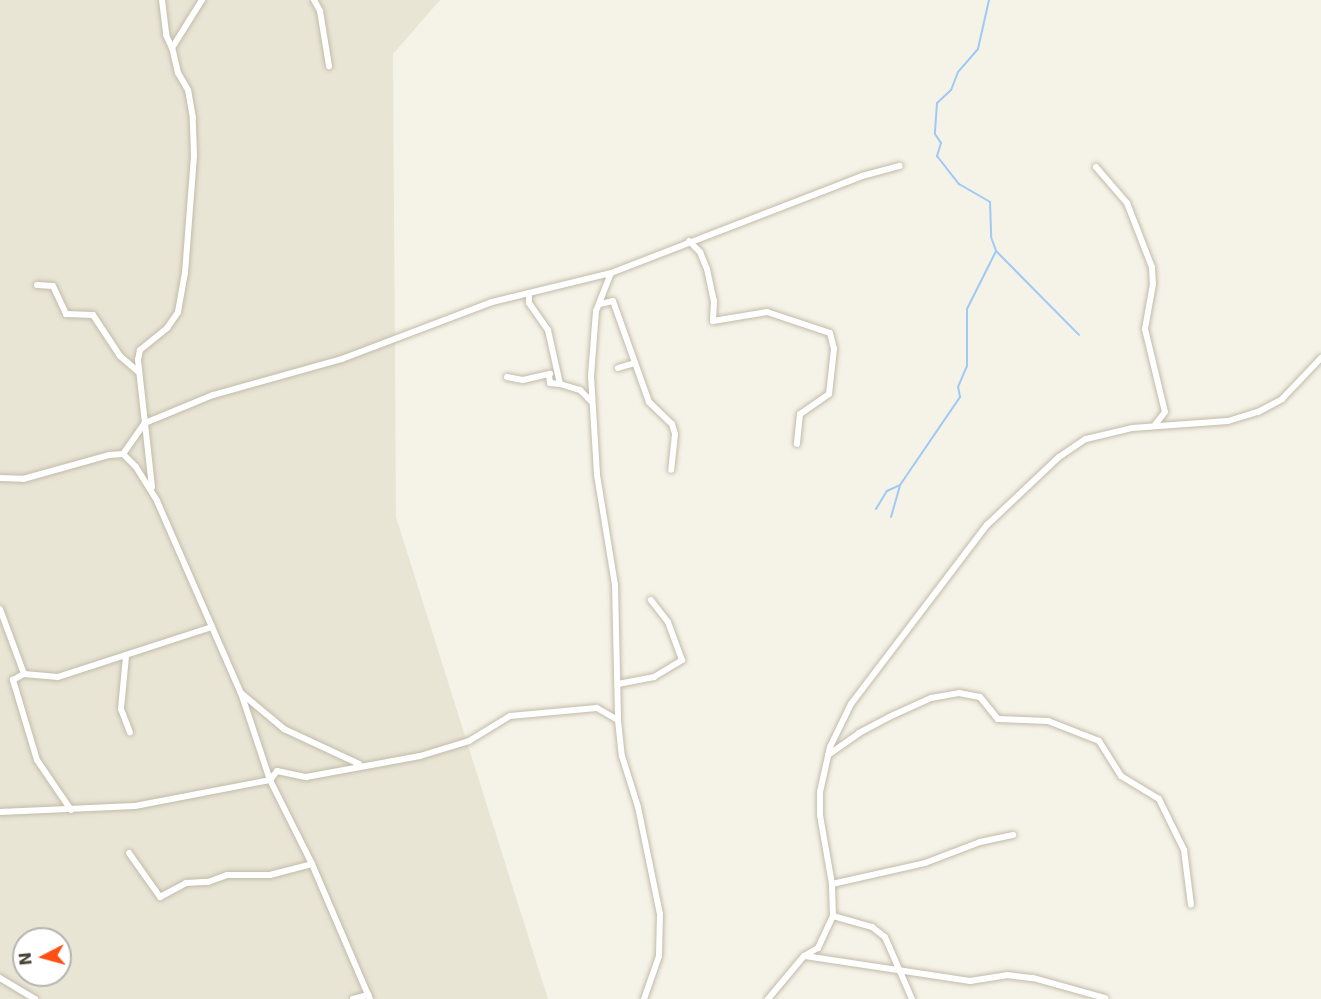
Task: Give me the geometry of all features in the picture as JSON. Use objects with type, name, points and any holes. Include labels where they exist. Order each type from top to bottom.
[{"type":"street","points":[[152,490],[137,371],[140,350],[166,328],[178,312],[185,273],[194,156],[193,118],[188,90],[178,74],[172,48],[166,35],[162,0]]},
{"type":"street","points":[[172,48],[202,0]]},
{"type":"street","points":[[314,0],[322,20],[329,66]]},
{"type":"street","points":[[2,480],[23,479],[95,458],[123,454],[145,423],[213,395],[342,358],[453,314],[611,273],[862,176],[900,166]]},
{"type":"street","points":[[1096,167],[1127,203],[1152,267],[1153,284],[1145,329],[1165,412],[1155,426]]},
{"type":"street","points":[[689,241],[700,252],[706,269],[714,301],[713,321],[767,312],[830,333],[834,349],[829,394],[800,414],[797,444]]},
{"type":"street","points":[[611,273],[596,311],[591,376],[595,405],[597,475],[615,585],[618,720],[622,756],[638,807],[660,914],[657,969],[644,999]]},
{"type":"street","points":[[37,285],[53,286],[66,314],[93,315],[120,356],[137,371]]},
{"type":"street","points":[[604,288],[612,301],[651,406],[672,424],[675,434],[671,470]]},
{"type":"street","points":[[529,293],[529,303]]},
{"type":"street","points":[[521,295],[548,330],[552,373],[550,383],[583,392],[595,405]]},
{"type":"street","points":[[600,304],[612,301]]},
{"type":"street","points":[[768,999],[804,956],[818,948],[832,916],[832,884],[820,815],[828,756],[851,704],[958,561],[1018,492],[1086,439],[1155,426],[1228,421],[1258,412],[1282,399],[1321,358]]},
{"type":"street","points":[[618,368],[634,363]]},
{"type":"street","points":[[507,377],[523,380],[552,373]]},
{"type":"street","points":[[123,454],[152,490],[241,693],[270,780],[312,864],[369,997],[353,999]]},
{"type":"street","points":[[618,684],[654,677],[681,660],[668,622],[651,600]]},
{"type":"street","points":[[0,609],[24,674]]},
{"type":"street","points":[[71,810],[37,760],[30,730],[13,687],[13,680],[24,674],[58,677],[212,627]]},
{"type":"street","points":[[126,656],[121,709],[130,732]]},
{"type":"street","points":[[241,693],[284,729],[360,764]]},
{"type":"street","points":[[828,756],[858,733],[889,717],[931,699],[959,693],[981,697],[998,719],[1048,721],[1099,741],[1121,776],[1159,798],[1184,850],[1191,905]]},
{"type":"street","points":[[0,812],[135,806],[270,780],[277,771],[306,777],[360,764],[416,757],[472,740],[510,716],[538,711],[597,708],[618,720]]},
{"type":"street","points":[[832,884],[925,863],[980,842],[1013,835]]},
{"type":"street","points":[[129,853],[160,897],[186,883],[208,882],[227,875],[270,875],[312,864]]},
{"type":"street","points":[[832,916],[880,932],[889,943],[898,971],[912,999]]},
{"type":"street","points":[[804,956],[970,981],[1007,975],[1033,978],[1105,998]]},
{"type":"street","points":[[0,978],[35,999]]},
{"type":"shaded area","points":[[0,0],[440,0],[393,54],[396,517],[548,999],[0,999]]},
{"type":"waterway","points":[[989,0],[978,49],[958,72],[951,90],[937,103],[935,134],[941,143],[937,156],[959,184],[990,202],[991,237],[996,251],[1079,335]]},
{"type":"waterway","points":[[891,517],[900,485],[960,397],[958,387],[967,366],[967,309],[996,251]]},
{"type":"waterway","points":[[876,509],[887,491],[900,485]]}]
